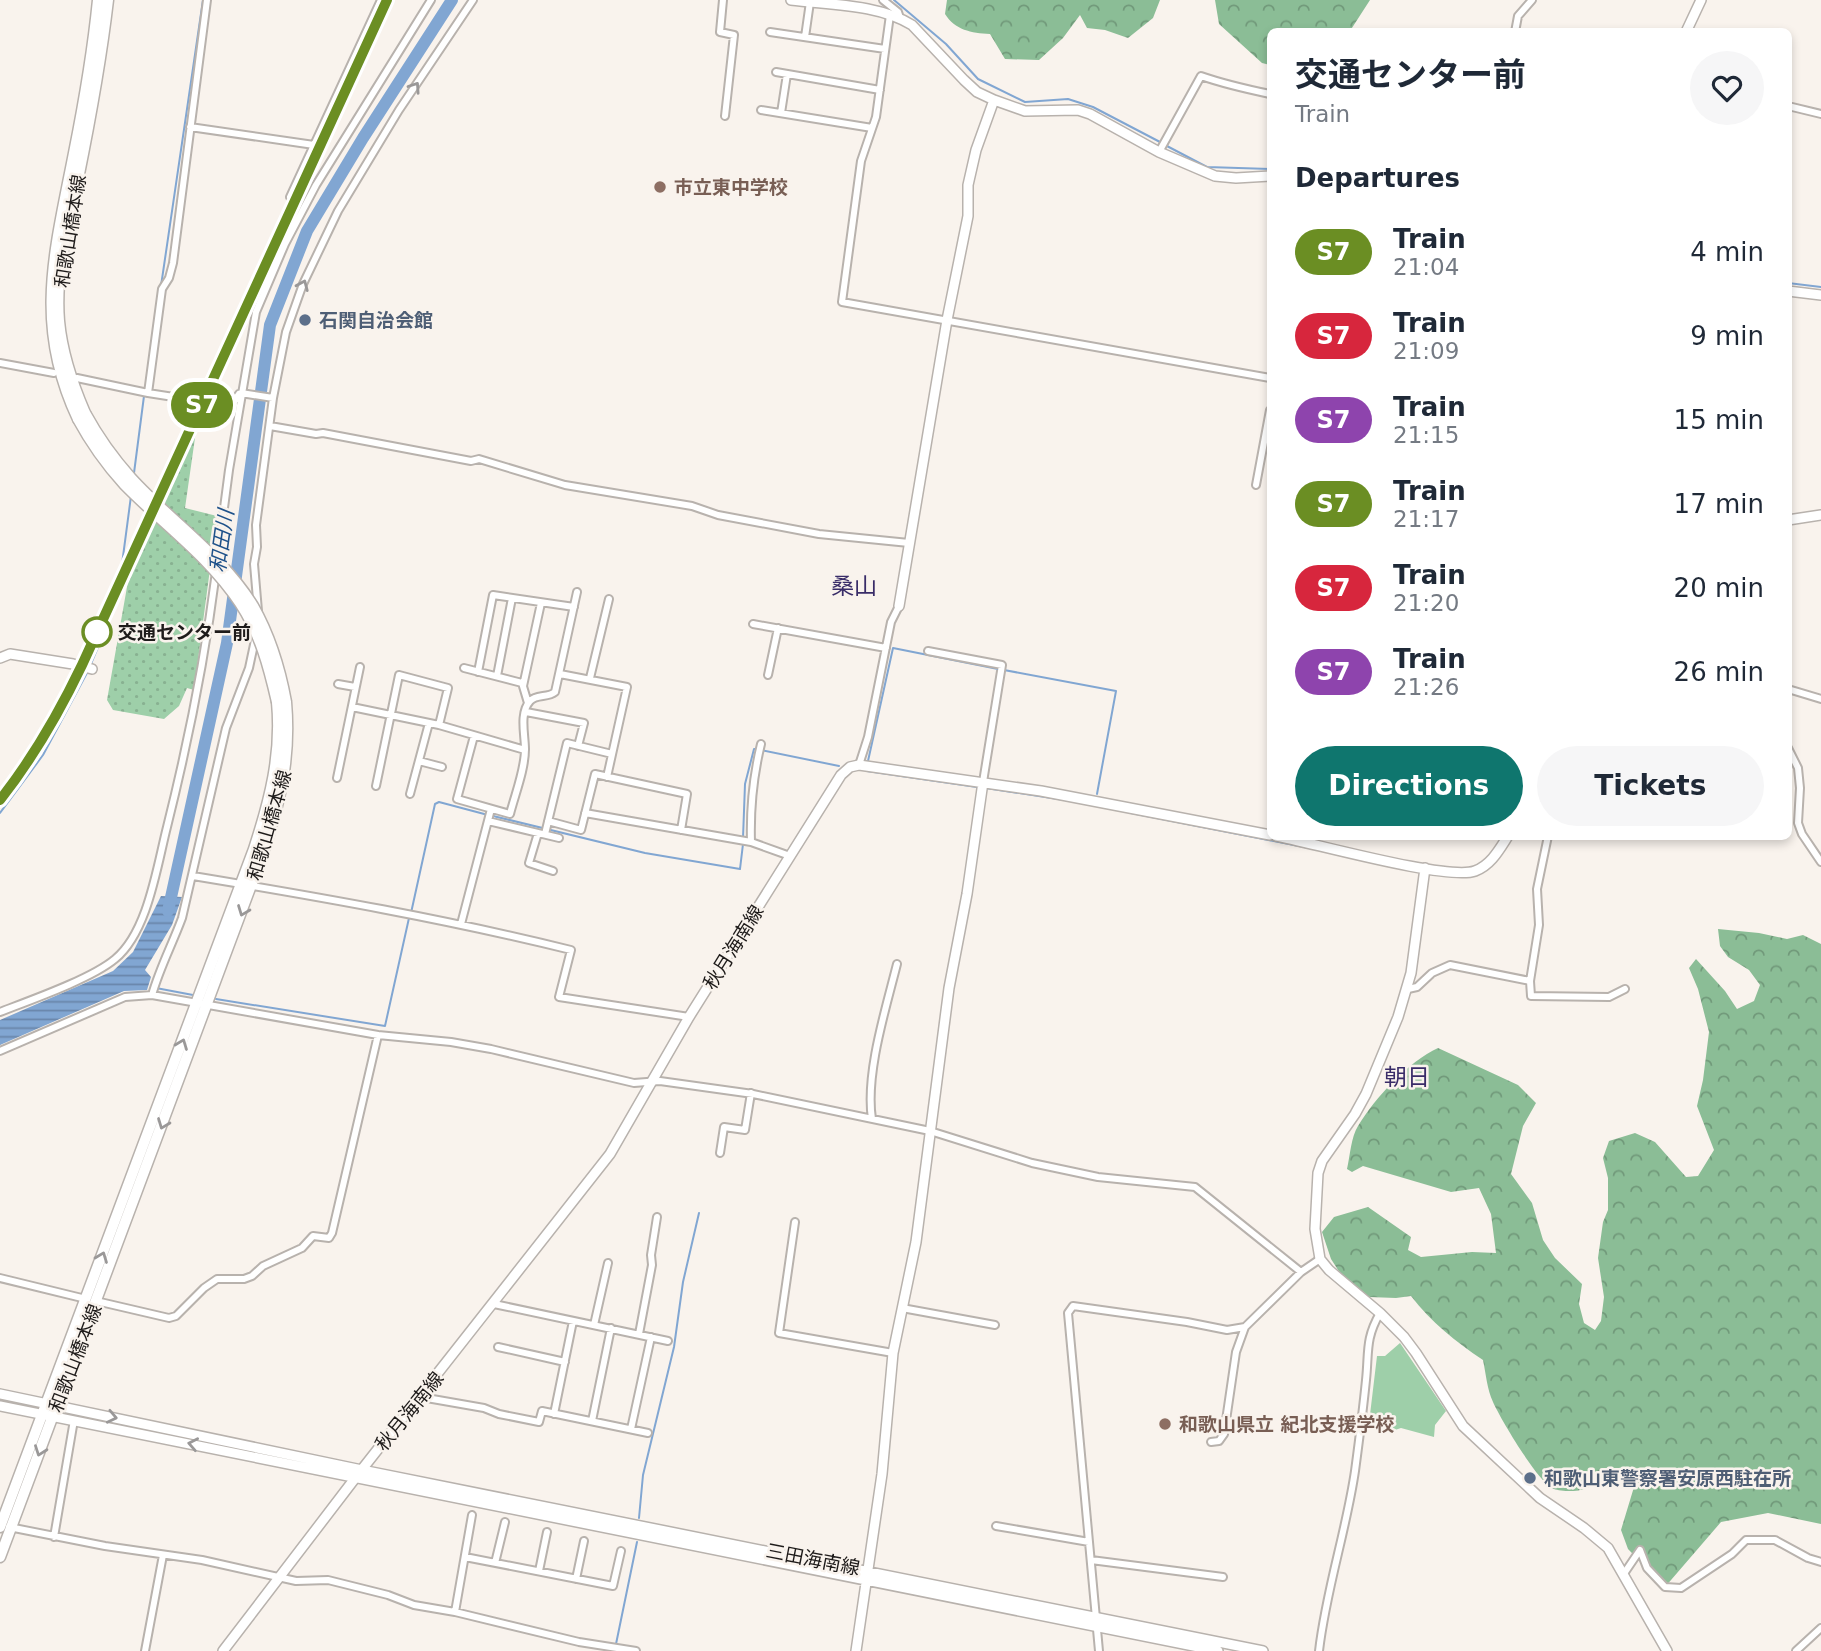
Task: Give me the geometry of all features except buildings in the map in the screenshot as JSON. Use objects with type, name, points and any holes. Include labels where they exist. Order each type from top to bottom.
[{"type":"main road","name":"和歌山橋本線","points":[[0,1558],[57,1405],[91,1300],[278,809],[288,748],[278,666],[270,642],[244,593],[205,548],[131,478],[101,441],[65,390],[56,359],[52,338],[51,292],[56,247],[86,87],[98,0]]},
{"type":"main road","name":"和歌山橋本線","points":[[81,416],[65,360],[59,319],[59,294],[64,250],[88,127],[108,0]]},
{"type":"main road","points":[[791,0],[900,18],[912,25],[971,86],[994,100],[1025,111],[1078,110],[1090,114],[1159,152],[1214,176],[1267,176]]},
{"type":"main road","points":[[1688,28],[1701,0]]},
{"type":"main road","points":[[899,606],[947,320],[968,216],[968,186],[976,150],[994,100]]},
{"type":"main road","points":[[1792,291],[1821,295]]},
{"type":"main road","points":[[1792,520],[1821,516]]},
{"type":"main road","points":[[0,658],[10,654],[92,669]]},
{"type":"main road","points":[[859,765],[1093,800],[1267,834]]},
{"type":"main road","name":"秋月海南線","points":[[223,1651],[610,1154],[689,1017],[841,775],[850,767],[859,765]]},
{"type":"main road","points":[[856,1651],[882,1474],[893,1353],[916,1242],[949,988],[967,894],[983,782]]},
{"type":"main road","points":[[1294,840],[1424,868],[1466,874],[1490,862],[1505,840]]},
{"type":"main road","points":[[1424,868],[1408,989],[1366,1094],[1356,1114],[1322,1161],[1318,1173],[1315,1230],[1320,1259],[1329,1270],[1380,1313],[1416,1353],[1464,1426],[1540,1498],[1608,1548],[1667,1651]]},
{"type":"main road","name":"和歌山橋本線","points":[[0,1526],[45,1402],[91,1300]]},
{"type":"main road","name":"秋月海南線","points":[[0,1394],[359,1474]]},
{"type":"main road","points":[[0,1406],[359,1474]]},
{"type":"main road","name":"三田海南線","points":[[359,1474],[1097,1622],[1263,1651]]},
{"type":"main road","name":"三田海南線","points":[[1097,1622],[1218,1651]]},
{"type":"street","points":[[148,393],[162,289],[169,278],[173,263],[207,0]]},
{"type":"street","points":[[290,197],[381,0]]},
{"type":"street","points":[[0,1012],[94,972],[116,958],[132,938],[151,894],[201,674],[241,393],[256,312],[285,244],[316,186],[431,0]]},
{"type":"street","points":[[152,995],[160,967],[182,918],[226,727],[244,684],[255,646],[258,593],[254,559],[273,398],[286,332],[303,284],[338,211],[400,110],[473,0]]},
{"type":"street","points":[[723,0],[720,32],[734,35],[725,116]]},
{"type":"street","points":[[883,0],[898,12],[900,18]]},
{"type":"street","points":[[1516,28],[1518,16],[1532,0]]},
{"type":"street","points":[[805,37],[810,2]]},
{"type":"street","points":[[890,15],[880,90],[861,161],[842,302],[1267,377]]},
{"type":"street","points":[[770,32],[885,49]]},
{"type":"street","points":[[776,72],[880,90]]},
{"type":"street","points":[[781,113],[787,74]]},
{"type":"street","points":[[1159,152],[1201,76],[1232,87],[1239,86],[1267,93]]},
{"type":"street","points":[[1792,107],[1821,114]]},
{"type":"street","points":[[761,110],[872,128]]},
{"type":"street","points":[[190,127],[314,145]]},
{"type":"street","points":[[0,363],[54,373]]},
{"type":"street","points":[[77,378],[231,407],[241,393]]},
{"type":"street","points":[[241,393],[273,398]]},
{"type":"street","points":[[270,426],[409,448],[471,461],[479,459],[565,485],[692,506],[711,513],[819,534],[909,543]]},
{"type":"street","points":[[1256,485],[1267,426]]},
{"type":"street","points":[[528,703],[536,698],[553,695],[578,592]]},
{"type":"street","points":[[478,671],[493,595],[574,607]]},
{"type":"street","points":[[496,676],[512,598]]},
{"type":"street","points":[[590,678],[609,599]]},
{"type":"street","points":[[474,736],[457,799],[510,814],[525,750],[522,730],[528,703],[523,686],[541,603]]},
{"type":"street","points":[[859,765],[868,737],[891,622],[899,606]]},
{"type":"street","points":[[753,624],[886,648]]},
{"type":"street","points":[[768,675],[778,628]]},
{"type":"street","points":[[928,651],[1002,665],[983,782]]},
{"type":"street","points":[[337,778],[359,667]]},
{"type":"street","points":[[464,668],[522,683],[523,686]]},
{"type":"street","points":[[560,674],[627,687],[607,777]]},
{"type":"street","points":[[376,786],[398,675],[448,688],[439,725]]},
{"type":"street","points":[[338,684],[355,687]]},
{"type":"street","points":[[1792,690],[1821,699]]},
{"type":"street","points":[[352,707],[439,725],[525,750]]},
{"type":"street","points":[[526,712],[584,723],[578,746]]},
{"type":"street","points":[[410,794],[429,723]]},
{"type":"street","points":[[553,871],[529,863],[548,821],[567,743],[612,754]]},
{"type":"street","points":[[751,842],[750,808],[761,744]]},
{"type":"street","points":[[1792,756],[1798,768],[1800,788],[1798,823],[1802,834],[1821,862]]},
{"type":"street","points":[[419,761],[442,767]]},
{"type":"street","points":[[548,821],[581,830],[595,774],[687,793],[681,830]]},
{"type":"street","points":[[461,924],[491,809]]},
{"type":"street","points":[[585,813],[751,842],[790,856]]},
{"type":"street","points":[[488,821],[559,838]]},
{"type":"street","points":[[1547,840],[1537,889],[1539,925],[1530,981],[1531,996],[1609,997],[1625,989]]},
{"type":"street","points":[[192,876],[352,902],[571,950],[559,997],[689,1017]]},
{"type":"street","points":[[872,1119],[869,1101],[879,1038],[897,964]]},
{"type":"street","points":[[1408,989],[1417,987],[1432,973],[1450,965],[1530,981]]},
{"type":"street","points":[[0,1051],[125,997],[152,995],[378,1035],[464,1044],[553,1063],[611,1079],[671,1082],[751,1093],[930,1131],[1032,1163],[1098,1177],[1195,1186],[1301,1272]]},
{"type":"street","points":[[0,1278],[169,1318],[176,1316],[217,1279],[244,1279],[302,1248],[313,1236],[329,1238],[378,1035]]},
{"type":"street","points":[[720,1153],[724,1127],[745,1130],[751,1093]]},
{"type":"street","points":[[639,1334],[652,1265],[657,1217]]},
{"type":"street","points":[[795,1222],[779,1333],[893,1353]]},
{"type":"street","points":[[1211,1442],[1219,1441],[1224,1434],[1236,1352],[1245,1327],[1301,1272],[1320,1259]]},
{"type":"street","points":[[594,1325],[608,1263]]},
{"type":"street","points":[[494,1304],[667,1340]]},
{"type":"street","points":[[1099,1651],[1068,1313],[1073,1306],[1227,1330],[1245,1327]]},
{"type":"street","points":[[902,1308],[995,1325]]},
{"type":"street","points":[[1319,1651],[1354,1473],[1366,1377],[1366,1354],[1372,1328],[1380,1313]]},
{"type":"street","points":[[554,1414],[573,1321]]},
{"type":"street","points":[[592,1422],[611,1328]]},
{"type":"street","points":[[631,1429],[651,1337]]},
{"type":"street","points":[[498,1347],[565,1362]]},
{"type":"street","points":[[422,1397],[484,1408],[538,1422],[542,1411],[648,1433]]},
{"type":"street","points":[[54,1537],[74,1420]]},
{"type":"street","points":[[455,1612],[472,1515]]},
{"type":"street","points":[[495,1563],[505,1522]]},
{"type":"street","points":[[996,1525],[1089,1542]]},
{"type":"street","points":[[0,1526],[281,1576],[296,1581],[328,1580],[388,1595],[414,1605],[455,1612],[579,1642],[636,1651]]},
{"type":"street","points":[[538,1572],[547,1532]]},
{"type":"street","points":[[1623,1575],[1640,1550],[1647,1568],[1665,1587],[1681,1588],[1731,1554],[1746,1540],[1774,1540],[1821,1562]]},
{"type":"street","points":[[576,1579],[584,1541]]},
{"type":"street","points":[[465,1558],[613,1586],[621,1551]]},
{"type":"street","points":[[145,1651],[163,1555]]},
{"type":"street","points":[[1091,1560],[1223,1577]]},
{"type":"street","points":[[1796,1651],[1821,1628]]},
{"type":"green space","points":[[947,0],[1160,0],[1153,18],[1128,38],[1105,30],[1087,28],[1080,15],[1063,38],[1039,60],[1005,59],[990,34],[964,30],[949,19],[945,14]]},
{"type":"green space","points":[[1215,0],[1370,0],[1352,28],[1267,28],[1267,64],[1262,63],[1219,24]]},
{"type":"green space","points":[[194,431],[185,508],[217,516],[194,690],[187,688],[179,706],[164,719],[113,710],[107,700],[130,570]]},
{"type":"green space","points":[[1718,929],[1787,939],[1803,935],[1821,944],[1821,1524],[1768,1513],[1721,1522],[1665,1587],[1628,1549],[1621,1530],[1634,1487],[1611,1478],[1575,1491],[1556,1490],[1547,1484],[1520,1450],[1497,1410],[1489,1392],[1483,1360],[1444,1331],[1411,1296],[1369,1297],[1342,1276],[1331,1259],[1322,1232],[1334,1217],[1368,1207],[1411,1237],[1408,1250],[1421,1257],[1472,1252],[1496,1253],[1491,1214],[1479,1188],[1451,1192],[1363,1166],[1352,1172],[1347,1169],[1352,1141],[1365,1115],[1404,1071],[1438,1048],[1518,1085],[1536,1103],[1523,1126],[1511,1174],[1532,1203],[1543,1240],[1555,1258],[1582,1284],[1579,1304],[1584,1323],[1595,1330],[1601,1321],[1604,1297],[1598,1258],[1603,1222],[1608,1210],[1608,1178],[1603,1158],[1609,1141],[1635,1133],[1655,1142],[1686,1177],[1698,1176],[1714,1150],[1697,1106],[1709,1032],[1698,989],[1689,968],[1696,959],[1725,991],[1737,1009],[1754,1001],[1760,985],[1749,970],[1728,957],[1720,946]]},
{"type":"green space","points":[[1400,1343],[1446,1411],[1435,1425],[1434,1437],[1401,1428],[1395,1430],[1372,1427],[1369,1423],[1377,1356],[1385,1356]]},
{"type":"water","points":[[161,896],[182,897],[172,925],[145,970],[151,977],[147,990],[124,991],[0,1045],[0,1020],[113,971],[133,952]]},
{"type":"waterway","points":[[161,286],[203,0]]},
{"type":"waterway","name":"和田川","points":[[168,911],[227,643],[270,325],[307,231],[452,0]]},
{"type":"waterway","points":[[894,0],[946,44],[978,79],[1025,102],[1068,99],[1093,107],[1160,142]]},
{"type":"waterway","points":[[1165,145],[1207,167],[1267,169]]},
{"type":"waterway","points":[[1792,283],[1821,287]]},
{"type":"waterway","points":[[134,473],[144,396]]},
{"type":"waterway","points":[[90,666],[117,602],[131,496]]},
{"type":"waterway","points":[[868,761],[893,648],[998,669]]},
{"type":"waterway","points":[[1004,670],[1116,691],[1097,794]]},
{"type":"waterway","points":[[0,813],[43,755],[88,671]]},
{"type":"waterway","points":[[743,838],[745,784],[756,749]]},
{"type":"waterway","points":[[761,750],[839,766]]},
{"type":"waterway","points":[[867,771],[977,787]]},
{"type":"waterway","points":[[986,788],[1071,801]]},
{"type":"waterway","points":[[411,913],[435,804],[439,802],[488,815]]},
{"type":"waterway","points":[[1131,813],[1267,840]]},
{"type":"waterway","points":[[493,816],[645,853],[740,869],[743,844]]},
{"type":"waterway","points":[[1268,840],[1314,849]]},
{"type":"waterway","points":[[216,999],[385,1026],[409,918]]},
{"type":"waterway","points":[[156,988],[193,995]]},
{"type":"waterway","points":[[639,1518],[643,1475],[674,1347],[683,1282],[699,1213]]},
{"type":"waterway","points":[[616,1644],[637,1542]]},
{"type":"railway","points":[[0,800],[45,735],[82,665],[387,0]]},
{"type":"train","name":"S7","points":[[0,800],[23,772],[61,710],[387,0]]},
{"type":"place","name":"市立東中学校","points":[[660,187]]},
{"type":"place","name":"石関自治会館","points":[[305,320]]},
{"type":"place","name":"交通センター前","points":[[97,632]]},
{"type":"place","name":"和歌山県立 紀北支援学校","points":[[1165,1424]]},
{"type":"place","name":"和歌山東警察署安原西駐在所","points":[[1530,1478]]},
{"type":"district","name":"桑山","points":[[854,586]]},
{"type":"district","name":"朝日","points":[[1407,1077]]}]
